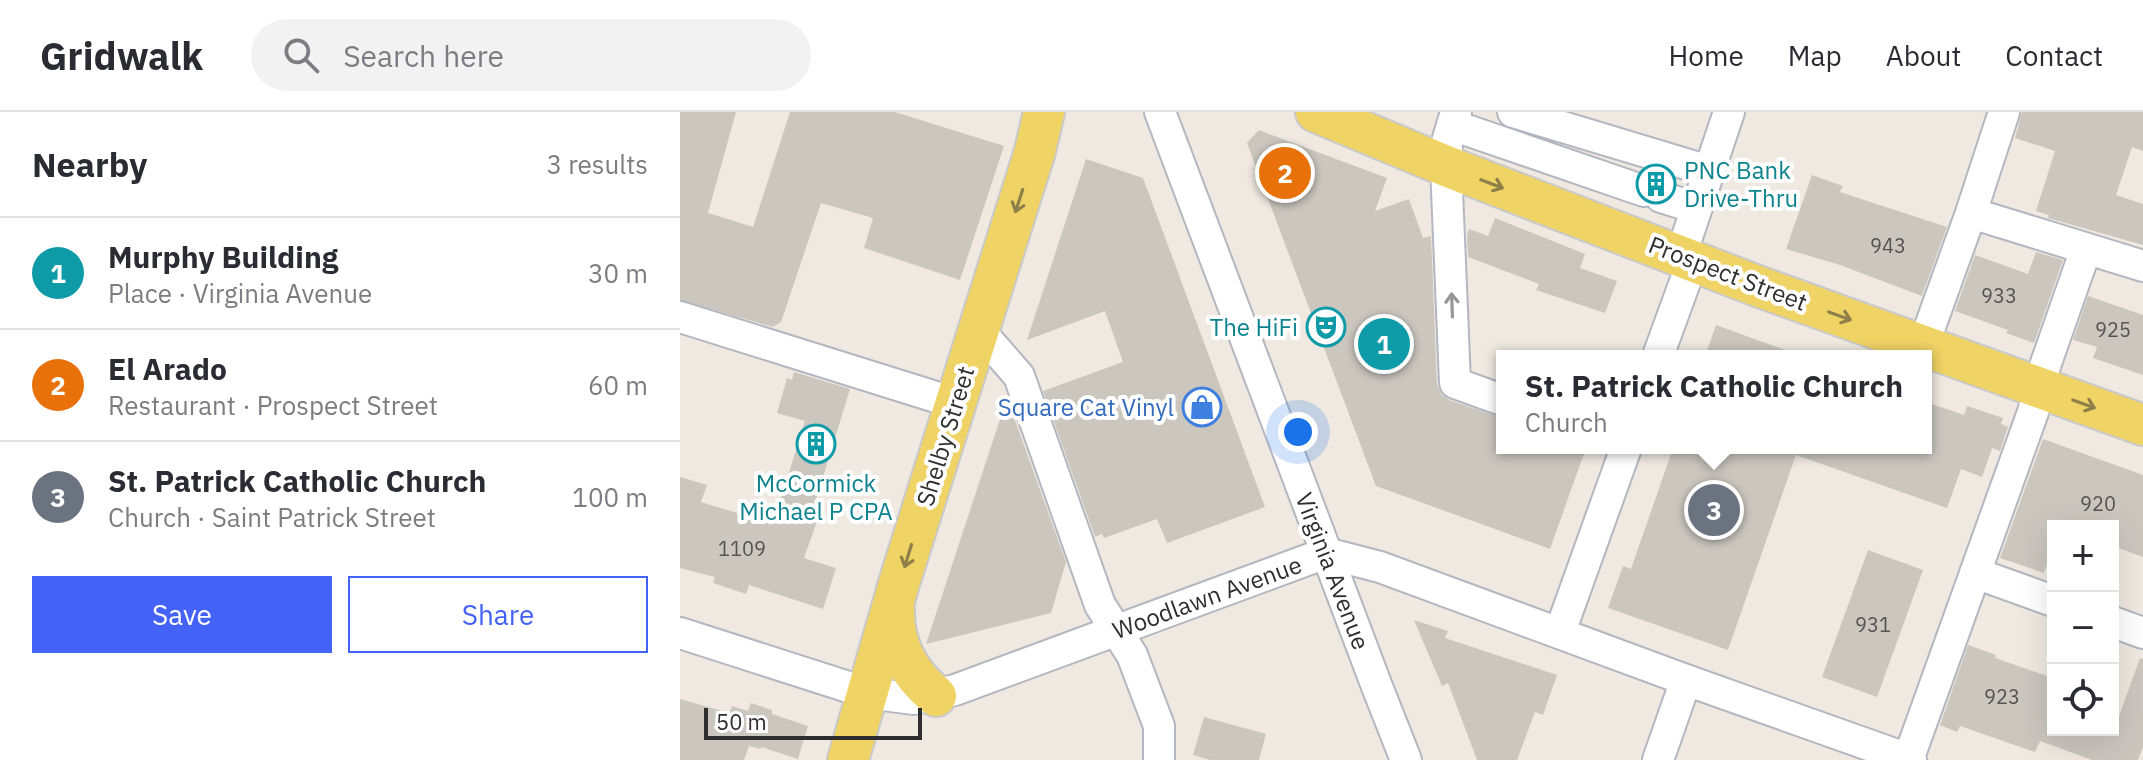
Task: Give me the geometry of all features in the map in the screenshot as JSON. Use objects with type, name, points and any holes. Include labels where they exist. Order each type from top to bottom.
[{"type":"main road","name":"Shelby Street","points":[[848,760],[894,601],[1035,151],[1044,112]]},
{"type":"main road","name":"Prospect Street","points":[[1316,112],[1366,122],[1446,166],[1760,287],[2143,425]]},
{"type":"main road","points":[[894,601],[894,625],[900,651],[910,670],[936,696]]},
{"type":"street","name":"Virginia Avenue","points":[[1160,112],[1406,760]]},
{"type":"street","points":[[1513,112],[1666,156],[1703,189]]},
{"type":"street","points":[[1660,350],[1687,258],[1703,189],[1729,112]]},
{"type":"street","points":[[1923,346],[2004,112]]},
{"type":"street","points":[[1496,398],[1455,383],[1446,166],[1447,142],[1460,116],[1656,184],[1703,189]]},
{"type":"street","points":[[1971,213],[2143,266]]},
{"type":"street","points":[[1909,760],[2033,412],[2045,366],[2086,249]]},
{"type":"street","points":[[680,317],[955,403]]},
{"type":"street","points":[[978,329],[1019,376],[1100,605],[1132,655],[1159,726],[1159,760]]},
{"type":"street","points":[[1560,632],[1624,454]]},
{"type":"street","name":"Woodlawn Avenue","points":[[680,633],[867,693],[914,699],[936,696],[1326,553],[1380,567],[1909,760]]},
{"type":"street","points":[[1975,573],[2047,599]]},
{"type":"street","points":[[2119,624],[2143,633]]},
{"type":"street","points":[[1658,760],[1686,680]]},
{"type":"building","points":[[680,112],[736,112],[708,213],[753,227],[790,112],[895,112],[1004,146],[960,280],[864,248],[873,218],[821,203],[781,322],[773,327],[680,300]]},
{"type":"building","points":[[2022,112],[2143,112],[2143,151],[2132,147],[2116,195],[2143,204],[2143,245],[2048,218],[2049,215],[2036,211],[2055,151],[2015,138]]},
{"type":"building","points":[[1259,130],[1387,178],[1375,211],[1409,199],[1423,238],[1431,236],[1437,384],[1441,394],[1449,400],[1496,416],[1496,454],[1584,454],[1550,549],[1376,486],[1247,143]]},
{"type":"building","points":[[1086,159],[1143,178],[1265,507],[1167,543],[1157,519],[1104,538],[1102,534],[1095,537],[1043,391],[1123,362],[1105,311],[1027,340]]},
{"type":"building","points":[[1812,175],[1843,186],[1840,192],[1947,227],[1922,296],[1840,265],[1786,249]]},
{"type":"building","points":[[1495,218],[1585,254],[1580,268],[1617,281],[1605,313],[1536,290],[1539,284],[1468,257],[1469,229],[1488,236]]},
{"type":"building","points":[[2036,252],[2063,260],[2034,343],[1955,311],[1975,255],[2028,274]]},
{"type":"building","points":[[2088,296],[2143,315],[2143,375],[2093,358],[2097,347],[2073,340]]},
{"type":"building","points":[[1716,325],[1785,350],[1707,350]]},
{"type":"building","points":[[794,372],[850,389],[815,503],[816,524],[804,558],[836,568],[823,609],[749,585],[746,594],[713,583],[715,577],[680,568],[680,477],[707,485],[701,502],[773,524],[805,421],[777,413],[787,378],[792,380]]},
{"type":"building","points":[[1007,398],[1066,562],[1051,613],[926,644]]},
{"type":"building","points":[[1932,404],[1964,415],[1967,406],[2003,418],[2001,424],[2008,427],[2000,451],[1992,448],[1982,477],[1961,469],[1947,508],[1796,455],[1728,650],[1608,608],[1623,566],[1631,569],[1671,454],[1932,454]]},
{"type":"building","points":[[2043,439],[2143,475],[2143,557],[2119,548],[2119,520],[2047,520],[2047,564],[2044,573],[2000,558]]},
{"type":"building","points":[[1868,550],[1923,570],[1877,697],[1822,677]]},
{"type":"building","points":[[1414,620],[1448,631],[1445,638],[1557,675],[1543,715],[1535,712],[1517,760],[1477,760],[1448,683],[1442,686]]},
{"type":"building","points":[[1968,645],[2047,676],[2047,736],[2119,736],[2119,716],[2140,658],[2143,659],[2143,747],[2138,760],[2092,760],[2040,741],[2035,752],[1960,726],[1957,732],[1940,725]]},
{"type":"building","points":[[680,699],[729,713],[732,706],[748,711],[751,703],[808,726],[798,759],[749,746],[744,760],[680,760]]},
{"type":"building","points":[[1204,717],[1266,734],[1259,760],[1210,760],[1193,755]]},
{"type":"tunnel","points":[[1650,172],[1668,177]]},
{"type":"place","name":"El Arado","points":[[1285,173]]},
{"type":"place","name":"PNC Bank Drive-Thru","points":[[1656,184]]},
{"type":"place","name":"The HiFi","points":[[1326,327]]},
{"type":"place","name":"Murphy Building","points":[[1384,344]]},
{"type":"place","name":"Square Cat Vinyl","points":[[1202,407]]},
{"type":"place","name":"McCormick Michael P CPA","points":[[816,444]]},
{"type":"place","name":"St. Patrick Catholic Church","points":[[1714,510]]}]
